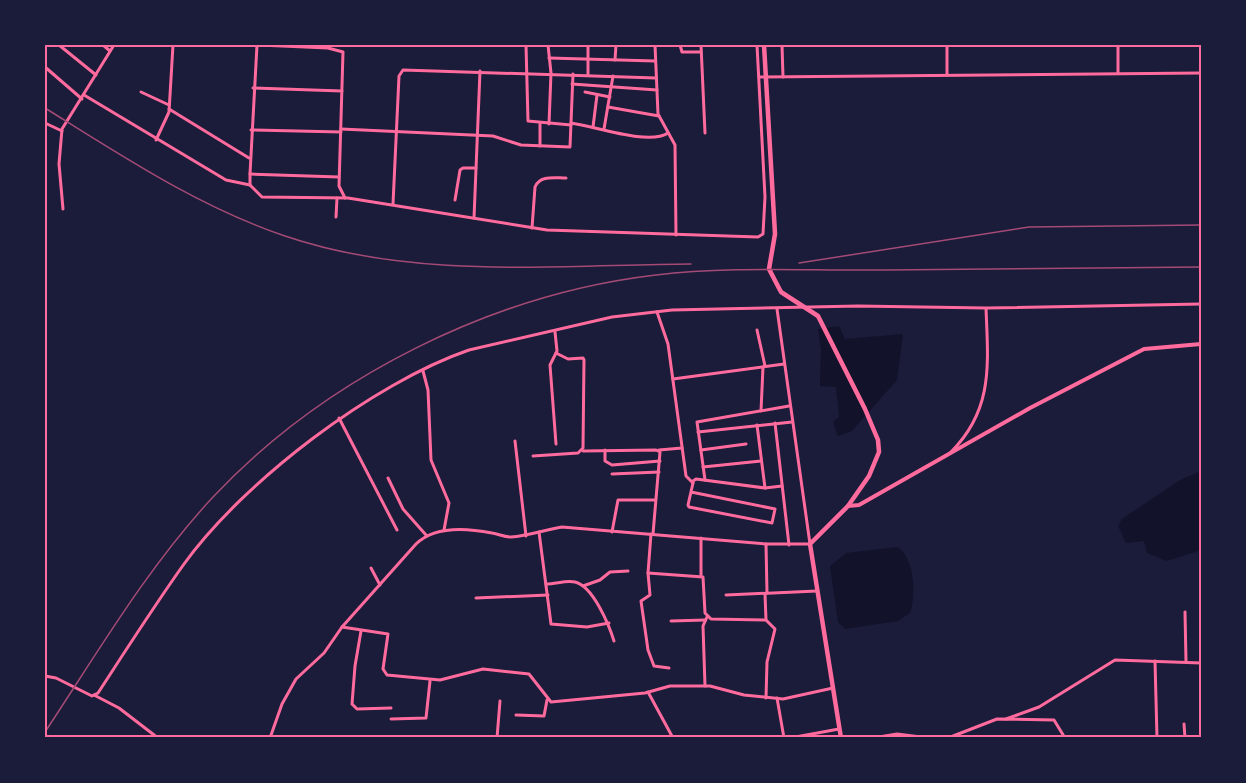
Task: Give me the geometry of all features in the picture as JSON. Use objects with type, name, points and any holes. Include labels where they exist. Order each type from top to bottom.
[{"type":"highway","points":[[764,45],[775,225],[769,269],[781,292],[818,316],[878,440],[877,461],[860,488],[848,506],[810,544],[841,738]]},
{"type":"street","points":[[59,45],[96,75]]},
{"type":"street","points":[[103,45],[110,51]]},
{"type":"street","points":[[63,209],[59,164],[62,131],[114,45]]},
{"type":"street","points":[[156,140],[170,107],[173,45]]},
{"type":"street","points":[[250,185],[253,88],[258,45],[340,50],[343,57],[339,186],[345,198]]},
{"type":"street","points":[[526,45],[528,121],[540,124],[593,127],[643,137],[662,137],[668,133]]},
{"type":"street","points":[[548,45],[551,73],[549,124]]},
{"type":"street","points":[[588,45],[588,75]]},
{"type":"street","points":[[615,60],[616,45]]},
{"type":"street","points":[[636,45],[655,45],[659,116],[675,145],[676,235]]},
{"type":"street","points":[[680,45],[682,52],[701,52]]},
{"type":"street","points":[[700,45],[705,133]]},
{"type":"street","points":[[45,67],[83,97],[226,180],[250,185],[262,197],[345,198],[532,228],[758,237],[764,234],[765,197],[757,45]]},
{"type":"street","points":[[782,45],[783,77]]},
{"type":"street","points":[[947,45],[947,75]]},
{"type":"street","points":[[1118,45],[1118,74]]},
{"type":"street","points":[[549,58],[655,61]]},
{"type":"street","points":[[393,204],[400,72],[409,69],[656,78]]},
{"type":"street","points":[[474,218],[480,71]]},
{"type":"street","points":[[759,77],[1201,73]]},
{"type":"street","points":[[251,130],[397,131],[477,135],[493,136],[521,145],[570,147],[573,74]]},
{"type":"street","points":[[604,129],[613,76]]},
{"type":"street","points":[[572,84],[657,90]]},
{"type":"street","points":[[253,88],[342,91]]},
{"type":"street","points":[[141,92],[170,107],[250,159]]},
{"type":"street","points":[[585,92],[610,97]]},
{"type":"street","points":[[593,127],[597,94]]},
{"type":"street","points":[[608,107],[659,116]]},
{"type":"street","points":[[45,123],[62,131]]},
{"type":"street","points":[[540,124],[540,146]]},
{"type":"street","points":[[455,200],[460,170],[476,168]]},
{"type":"street","points":[[250,174],[339,177]]},
{"type":"street","points":[[532,228],[536,184],[544,178],[566,178]]},
{"type":"street","points":[[336,217],[337,198]]},
{"type":"street","points":[[94,695],[185,562],[227,515],[276,469],[339,418],[423,370],[469,350],[612,317],[657,312],[858,306],[986,308],[1201,304]]},
{"type":"street","points":[[948,455],[963,440],[978,418],[988,356],[986,308]]},
{"type":"street","points":[[270,738],[282,704],[296,679],[324,653],[342,627],[426,535],[444,530],[466,530],[507,537],[526,536],[562,527],[766,544],[810,544],[777,309]]},
{"type":"street","points":[[657,312],[668,344],[686,476],[693,483]]},
{"type":"street","points":[[758,330],[764,366],[761,411]]},
{"type":"street","points":[[555,332],[556,353],[550,365],[556,444]]},
{"type":"street","points":[[848,506],[859,505],[1030,408],[1144,349],[1201,344]]},
{"type":"street","points":[[556,353],[565,358],[585,360],[582,451]]},
{"type":"street","points":[[673,379],[784,364]]},
{"type":"street","points":[[423,370],[428,390],[431,460],[449,503],[444,530]]},
{"type":"street","points":[[705,480],[698,432],[699,421],[789,406]]},
{"type":"street","points":[[339,418],[397,530]]},
{"type":"street","points":[[698,432],[792,422]]},
{"type":"street","points":[[775,423],[789,545]]},
{"type":"street","points":[[757,425],[765,488]]},
{"type":"street","points":[[515,441],[526,536]]},
{"type":"street","points":[[701,450],[746,444]]},
{"type":"street","points":[[533,456],[582,451],[681,448]]},
{"type":"street","points":[[605,450],[605,461],[612,465],[660,462]]},
{"type":"street","points":[[657,450],[660,462],[648,573],[650,595],[641,601],[648,650],[654,666],[669,669]]},
{"type":"street","points":[[703,468],[762,460]]},
{"type":"street","points":[[612,474],[659,472]]},
{"type":"street","points":[[388,478],[403,509],[426,535]]},
{"type":"street","points":[[691,492],[776,509],[775,522],[689,507],[691,492],[695,479],[765,488],[782,486]]},
{"type":"street","points":[[612,532],[620,499],[656,500]]},
{"type":"street","points":[[539,532],[553,625],[587,627],[609,623]]},
{"type":"street","points":[[701,538],[701,576],[705,582],[706,618],[703,626],[705,686]]},
{"type":"street","points":[[766,544],[766,620]]},
{"type":"street","points":[[371,568],[380,585]]},
{"type":"street","points":[[583,586],[600,580],[608,572],[628,571]]},
{"type":"street","points":[[648,573],[701,576]]},
{"type":"street","points":[[546,584],[573,582],[583,586],[603,610],[614,641]]},
{"type":"street","points":[[726,595],[817,591]]},
{"type":"street","points":[[476,598],[548,595]]},
{"type":"street","points":[[1185,612],[1186,662]]},
{"type":"street","points":[[671,621],[706,618],[766,620],[775,629],[767,662],[766,698]]},
{"type":"street","points":[[342,627],[388,636],[385,673],[430,680],[451,679],[483,669],[529,674],[535,679],[547,700],[544,717],[516,715]]},
{"type":"street","points":[[362,631],[354,666],[353,706],[357,709],[391,708]]},
{"type":"street","points":[[1006,719],[1044,704],[1112,661],[1201,663]]},
{"type":"street","points":[[1155,661],[1157,738]]},
{"type":"street","points":[[45,676],[56,678],[119,708],[158,738]]},
{"type":"street","points":[[391,719],[426,718],[430,680]]},
{"type":"street","points":[[547,700],[648,692],[670,686],[705,686],[777,699],[833,688]]},
{"type":"street","points":[[648,692],[673,738]]},
{"type":"street","points":[[777,699],[784,738]]},
{"type":"street","points":[[497,738],[500,700]]},
{"type":"street","points":[[948,738],[997,719],[1054,720],[1065,738]]},
{"type":"street","points":[[1184,724],[1185,738]]},
{"type":"street","points":[[790,738],[839,729]]},
{"type":"street","points":[[873,738],[898,736],[929,738]]},
{"type":"shaded area","points":[[839,326],[845,339],[903,334],[897,380],[852,431],[838,436],[833,422],[839,417],[836,387],[820,386],[821,350],[818,329]]},
{"type":"shaded area","points":[[1201,471],[1201,550],[1167,561],[1147,553],[1144,541],[1126,543],[1118,526],[1122,519],[1180,480]]},
{"type":"shaded area","points":[[898,547],[908,560],[913,578],[910,613],[898,621],[845,629],[838,622],[830,566],[846,553]]},
{"type":"railway","points":[[45,108],[162,179],[222,211],[285,236],[334,250],[384,259],[486,267],[691,264]]},
{"type":"railway","points":[[799,263],[1029,227],[1201,225]]},
{"type":"railway","points":[[45,732],[145,581],[166,552],[213,497],[258,454],[307,414],[360,379],[416,348],[474,322],[534,301],[595,285],[684,272],[1201,267]]}]
